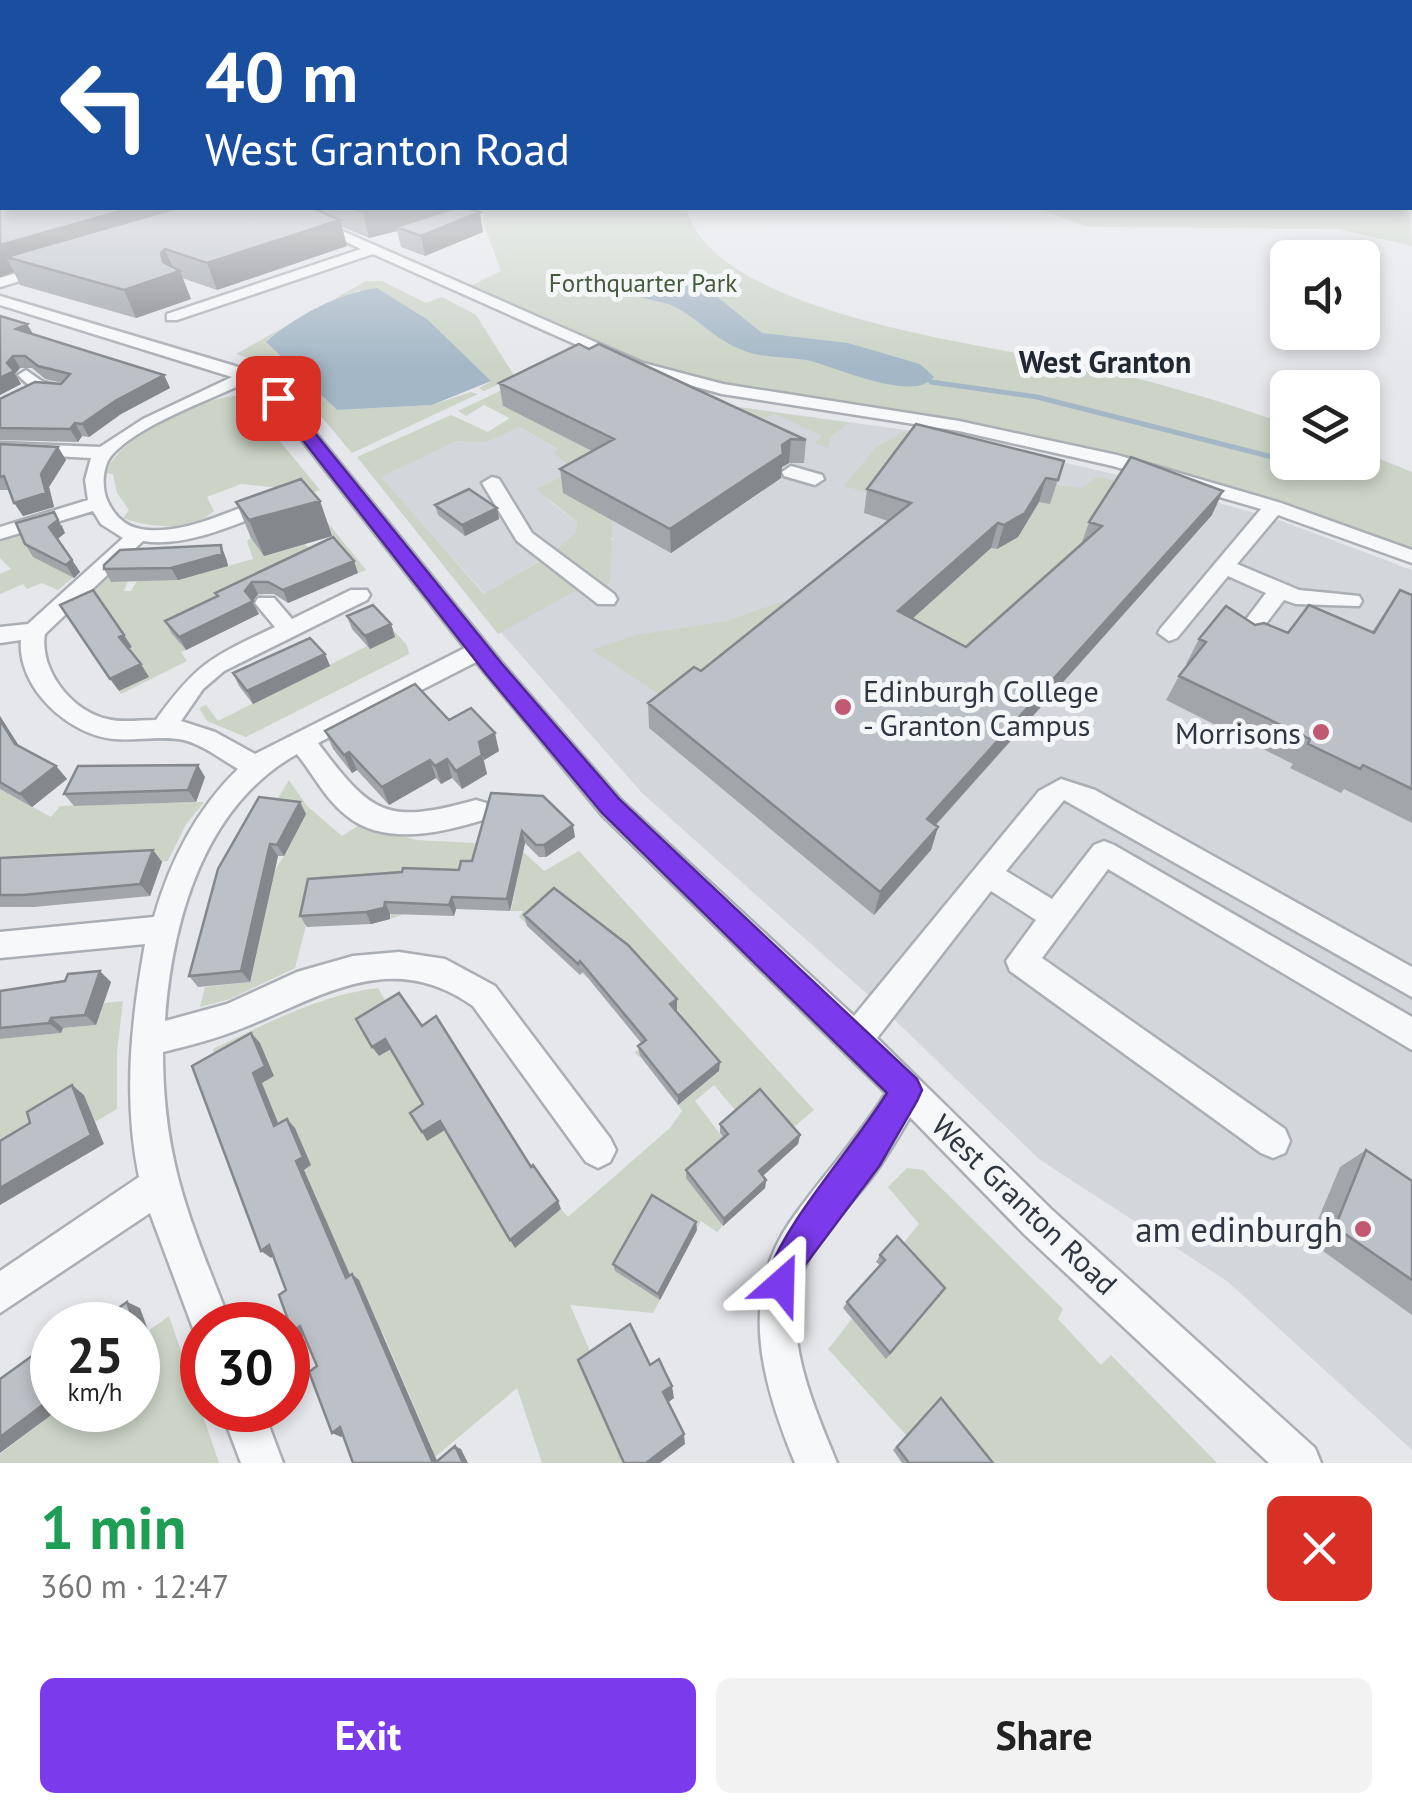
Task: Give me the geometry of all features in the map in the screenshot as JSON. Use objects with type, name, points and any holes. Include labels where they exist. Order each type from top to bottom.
[{"type":"street","points":[[330,230],[598,352],[676,378],[755,396],[908,417],[1020,439],[1159,473],[1274,507],[1412,557]]},
{"type":"street","points":[[172,317],[401,239]]},
{"type":"street","points":[[0,283],[56,266]]},
{"type":"street","points":[[193,290],[206,298],[225,300]]},
{"type":"street","name":"West Granton Road","points":[[0,300],[246,376],[285,406],[479,650],[611,806],[856,1039],[1038,1222],[1300,1463]]},
{"type":"street","points":[[246,376],[127,436],[103,453],[94,481],[98,503],[109,521],[138,535],[178,535],[234,507],[296,494]]},
{"type":"street","points":[[30,385],[66,389]]},
{"type":"street","points":[[0,448],[103,453]]},
{"type":"street","points":[[791,472],[815,479]]},
{"type":"street","points":[[492,483],[524,537],[606,599]]},
{"type":"street","points":[[0,532],[98,503]]},
{"type":"street","points":[[1170,633],[1274,507]]},
{"type":"street","points":[[138,535],[34,631],[30,651],[36,668],[52,690],[89,723],[114,730],[162,728],[202,737],[256,767]]},
{"type":"street","points":[[1225,567],[1296,597],[1351,600]]},
{"type":"street","points":[[1242,638],[1280,590]]},
{"type":"street","points":[[162,728],[205,673],[287,628],[360,595]]},
{"type":"street","points":[[266,603],[287,628]]},
{"type":"street","points":[[0,635],[34,631]]},
{"type":"street","points":[[203,1302],[159,1184],[148,1126],[153,981],[163,929],[207,824],[256,767],[479,650]]},
{"type":"street","points":[[302,741],[355,808],[368,817],[424,822],[476,810]]},
{"type":"street","points":[[856,1039],[985,873],[1048,798],[1062,789],[1086,797],[1412,983]]},
{"type":"street","points":[[1273,1142],[1021,961],[1104,853],[1412,1035]]},
{"type":"street","points":[[985,873],[1056,917]]},
{"type":"street","points":[[0,945],[163,929]]},
{"type":"street","points":[[149,1041],[237,1015],[308,982],[340,972],[402,966],[438,971],[463,980],[484,996],[598,1150]]},
{"type":"street","points":[[816,1463],[790,1392],[779,1332],[781,1284],[792,1254],[868,1153],[906,1090]]},
{"type":"street","points":[[0,1294],[159,1184]]},
{"type":"street","points":[[250,1432],[262,1463]]},
{"type":"shaded area","points":[[486,405],[731,406],[951,436],[1126,477],[1276,519],[1412,570],[1412,1450],[1227,1281],[1040,1160],[876,1002],[642,793],[491,621],[614,539],[543,496],[577,522],[577,533],[567,544],[485,594],[380,477],[457,441],[487,441],[520,427],[558,450],[565,462],[560,477],[536,489],[593,465]]},
{"type":"green space","name":"Forthquarter Park","points":[[486,230],[699,230],[708,245],[748,276],[802,300],[928,336],[1140,379],[1270,418],[1270,480],[1380,480],[1380,459],[1412,472],[1412,549],[1207,483],[1051,440],[678,372],[572,334],[468,287],[501,271]]},
{"type":"green space","points":[[1344,230],[1411,230],[1412,246]]},
{"type":"green space","points":[[366,281],[382,281],[426,303],[442,297],[476,315],[515,377],[484,391],[479,388],[490,382],[428,320],[359,290],[305,315]]},
{"type":"green space","points":[[293,322],[266,342],[337,410],[432,405],[471,392],[478,394],[352,453],[287,382],[255,361],[236,354]]},
{"type":"green space","points":[[572,357],[615,463],[607,585],[557,549],[576,533],[577,522],[536,489],[560,477],[565,462],[553,453],[557,449],[520,427],[486,442],[457,441],[381,477],[484,594],[540,561],[578,589],[498,634],[357,457],[451,415],[488,432],[510,418],[484,405],[466,416],[458,411]]},
{"type":"green space","points":[[235,396],[246,400],[320,490],[306,495],[302,490],[241,484],[207,497],[214,511],[194,522],[158,526],[123,518],[129,510],[117,493],[113,474],[106,473],[113,460],[126,446],[162,422],[202,404]]},
{"type":"green space","points":[[731,406],[849,423],[831,436],[828,448],[815,443],[822,436],[775,414],[762,419]]},
{"type":"green space","points":[[903,432],[941,437],[877,495],[844,486],[875,448]]},
{"type":"green space","points":[[1098,476],[1121,483],[1081,546],[959,671],[893,636],[1056,485],[1082,488]]},
{"type":"green space","points":[[319,512],[366,570],[358,573],[345,559],[172,634],[186,650],[181,652],[187,661],[121,694],[119,691],[148,676],[132,655],[102,669],[98,662],[132,647],[90,606],[95,589],[112,574],[113,582],[128,581],[124,591],[131,591],[137,581],[181,579],[253,559],[247,541],[251,538],[263,553],[301,539],[310,550],[335,540],[314,514]]},
{"type":"green space","points":[[23,533],[39,559],[77,574],[58,590],[42,583],[27,589],[23,584],[0,594],[0,574],[11,569],[0,558],[0,542]]},
{"type":"green space","points":[[783,601],[803,613],[666,699],[592,650],[636,635],[727,621]]},
{"type":"green space","points":[[380,616],[407,645],[409,654],[246,737],[207,721],[199,708],[206,705],[218,721],[367,646],[370,649],[394,637]]},
{"type":"green space","points":[[289,780],[307,806],[342,836],[361,824],[416,840],[516,845],[544,871],[579,851],[814,1110],[788,1132],[740,1116],[714,1085],[695,1101],[727,1143],[687,1178],[723,1226],[717,1232],[701,1221],[696,1230],[615,1271],[660,1300],[653,1313],[570,1305],[597,1367],[626,1463],[542,1463],[517,1388],[428,1463],[418,1463],[433,1450],[382,1331],[325,1371],[376,1319],[359,1281],[334,1298],[283,1135],[261,1083],[274,1076],[217,1067],[213,1049],[314,1004],[378,988],[391,1011],[378,1056],[391,1049],[424,1106],[487,1098],[491,1104],[487,1107],[498,1220],[515,1247],[561,1209],[568,1217],[670,1128],[682,1111],[678,1105],[719,1072],[680,1026],[639,1057],[635,1052],[682,1015],[631,957],[589,979],[582,973],[613,944],[528,925],[519,917],[523,911],[511,911],[518,875],[390,919],[395,886],[315,891],[295,968],[230,999],[200,1007],[205,987],[250,982],[269,879],[284,856],[271,810]]},
{"type":"green space","points":[[0,789],[51,817],[60,806],[204,802],[185,826],[168,861],[0,870]]},
{"type":"green space","points":[[123,1001],[117,1052],[117,1109],[95,1122],[84,1095],[0,1159],[0,1039],[96,1025],[104,1003]]},
{"type":"green space","points":[[907,1168],[923,1170],[1063,1309],[1058,1319],[1101,1365],[1111,1355],[1217,1463],[984,1463],[906,1435],[828,1349],[919,1224],[888,1187]]},
{"type":"green space","points":[[169,1316],[180,1348],[180,1432],[208,1432],[219,1463],[0,1463],[0,1454],[30,1431],[160,1432],[160,1322]]},
{"type":"water","points":[[671,281],[710,291],[762,333],[848,343],[920,364],[934,377],[924,384],[893,385],[811,361],[742,350],[671,305],[635,294],[643,284]]},
{"type":"water","points":[[377,288],[428,320],[491,381],[432,405],[337,410],[266,342],[318,308]]},
{"type":"building","points":[[0,230],[52,230],[0,245]]},
{"type":"building","points":[[99,230],[308,230],[207,263],[165,249],[161,253],[163,262],[180,271],[124,290],[6,257]]},
{"type":"building","points":[[405,230],[435,230],[421,236]]},
{"type":"building","points":[[0,316],[27,324],[16,329],[164,375],[70,429],[0,428],[0,399],[35,382],[61,384],[70,374],[38,366],[25,356],[13,356],[7,363],[14,371],[0,378]]},
{"type":"building","points":[[579,344],[589,349],[599,344],[806,440],[791,439],[782,445],[783,454],[670,529],[560,469],[614,439],[499,383]]},
{"type":"building","points":[[916,424],[1064,461],[1058,480],[1046,478],[1025,513],[1004,525],[998,523],[898,611],[966,647],[1102,526],[1089,522],[1131,457],[1223,491],[927,819],[938,827],[880,892],[648,703],[694,667],[701,671],[911,503],[867,489]]},
{"type":"building","points":[[0,444],[58,447],[41,474],[46,493],[14,503],[4,476],[0,477]]},
{"type":"building","points":[[301,479],[320,501],[249,520],[236,502]]},
{"type":"building","points":[[469,489],[497,508],[462,525],[435,505]]},
{"type":"building","points":[[54,512],[58,520],[49,527],[72,560],[66,565],[25,544],[16,523]]},
{"type":"building","points":[[333,537],[354,561],[283,590],[268,582],[252,582],[245,591],[253,601],[179,637],[165,621],[218,596],[215,593]]},
{"type":"building","points":[[221,545],[222,554],[171,568],[104,569],[120,550]]},
{"type":"building","points":[[93,590],[124,635],[119,637],[141,664],[110,679],[60,605]]},
{"type":"building","name":"Morrisons","points":[[1400,590],[1412,595],[1412,789],[1308,744],[1310,739],[1179,676],[1206,642],[1199,639],[1226,606],[1255,625],[1264,623],[1288,633],[1309,605],[1374,633]]},
{"type":"building","points":[[373,605],[391,624],[365,636],[347,616]]},
{"type":"building","points":[[310,638],[325,654],[247,691],[233,673]]},
{"type":"building","points":[[415,684],[449,720],[471,708],[495,733],[479,742],[482,755],[456,771],[447,759],[435,766],[430,760],[382,787],[349,752],[344,755],[325,731]]},
{"type":"building","points":[[0,720],[15,744],[56,766],[20,794],[0,782]]},
{"type":"building","points":[[198,765],[188,790],[64,794],[78,766]]},
{"type":"building","points":[[491,793],[543,796],[573,825],[544,845],[536,845],[522,831],[507,899],[452,897],[449,905],[385,902],[384,908],[366,912],[300,916],[308,879],[402,872],[403,868],[459,870],[461,861],[472,861]]},
{"type":"building","points":[[259,797],[300,802],[277,845],[270,844],[241,971],[189,976],[218,869]]},
{"type":"building","points":[[153,850],[140,884],[0,895],[0,858]]},
{"type":"building","points":[[554,888],[628,945],[677,999],[670,1004],[720,1062],[678,1096],[638,1046],[646,1040],[580,961],[578,964],[524,915]]},
{"type":"building","points":[[100,971],[85,1015],[0,1028],[0,991],[65,981],[68,974]]},
{"type":"building","points":[[399,993],[422,1026],[436,1016],[531,1167],[558,1201],[510,1240],[440,1121],[422,1132],[410,1113],[423,1104],[385,1039],[372,1047],[356,1019]]},
{"type":"building","points":[[251,1033],[265,1066],[253,1073],[274,1126],[287,1119],[303,1157],[296,1161],[346,1278],[352,1274],[433,1463],[353,1463],[340,1427],[332,1433],[310,1375],[317,1366],[310,1350],[310,1302],[282,1302],[279,1295],[286,1290],[269,1245],[261,1251],[192,1066]]},
{"type":"building","points":[[72,1085],[91,1135],[0,1188],[0,1141],[30,1123],[27,1112]]},
{"type":"building","points":[[760,1089],[800,1135],[759,1171],[766,1180],[724,1219],[686,1170],[728,1134],[720,1124]]},
{"type":"building","points":[[1366,1150],[1412,1181],[1412,1280],[1335,1227]]},
{"type":"building","points":[[652,1195],[696,1222],[658,1294],[613,1264]]},
{"type":"building","points":[[897,1236],[945,1288],[890,1353],[847,1302],[885,1260],[880,1255]]},
{"type":"building","points":[[630,1324],[650,1365],[659,1359],[672,1386],[663,1392],[684,1434],[646,1463],[624,1463],[578,1360]]},
{"type":"building","points":[[30,1357],[30,1414],[0,1437],[0,1379]]},
{"type":"building","points":[[941,1398],[993,1463],[909,1463],[897,1447]]},
{"type":"building","points":[[455,1446],[463,1463],[435,1463]]},
{"type":"waterway","points":[[931,382],[1037,397],[1270,456]]},
{"type":"place","name":"Edinburgh College - Granton Campus","points":[[843,707]]},
{"type":"place","name":"Morrisons","points":[[1321,732]]},
{"type":"place","name":"am edinburgh","points":[[1363,1229]]},
{"type":"district","name":"West Granton","points":[[1105,361]]},
{"type":"route","points":[[278,398],[495,670],[611,806],[906,1090],[868,1153],[792,1254],[781,1284]]}]
